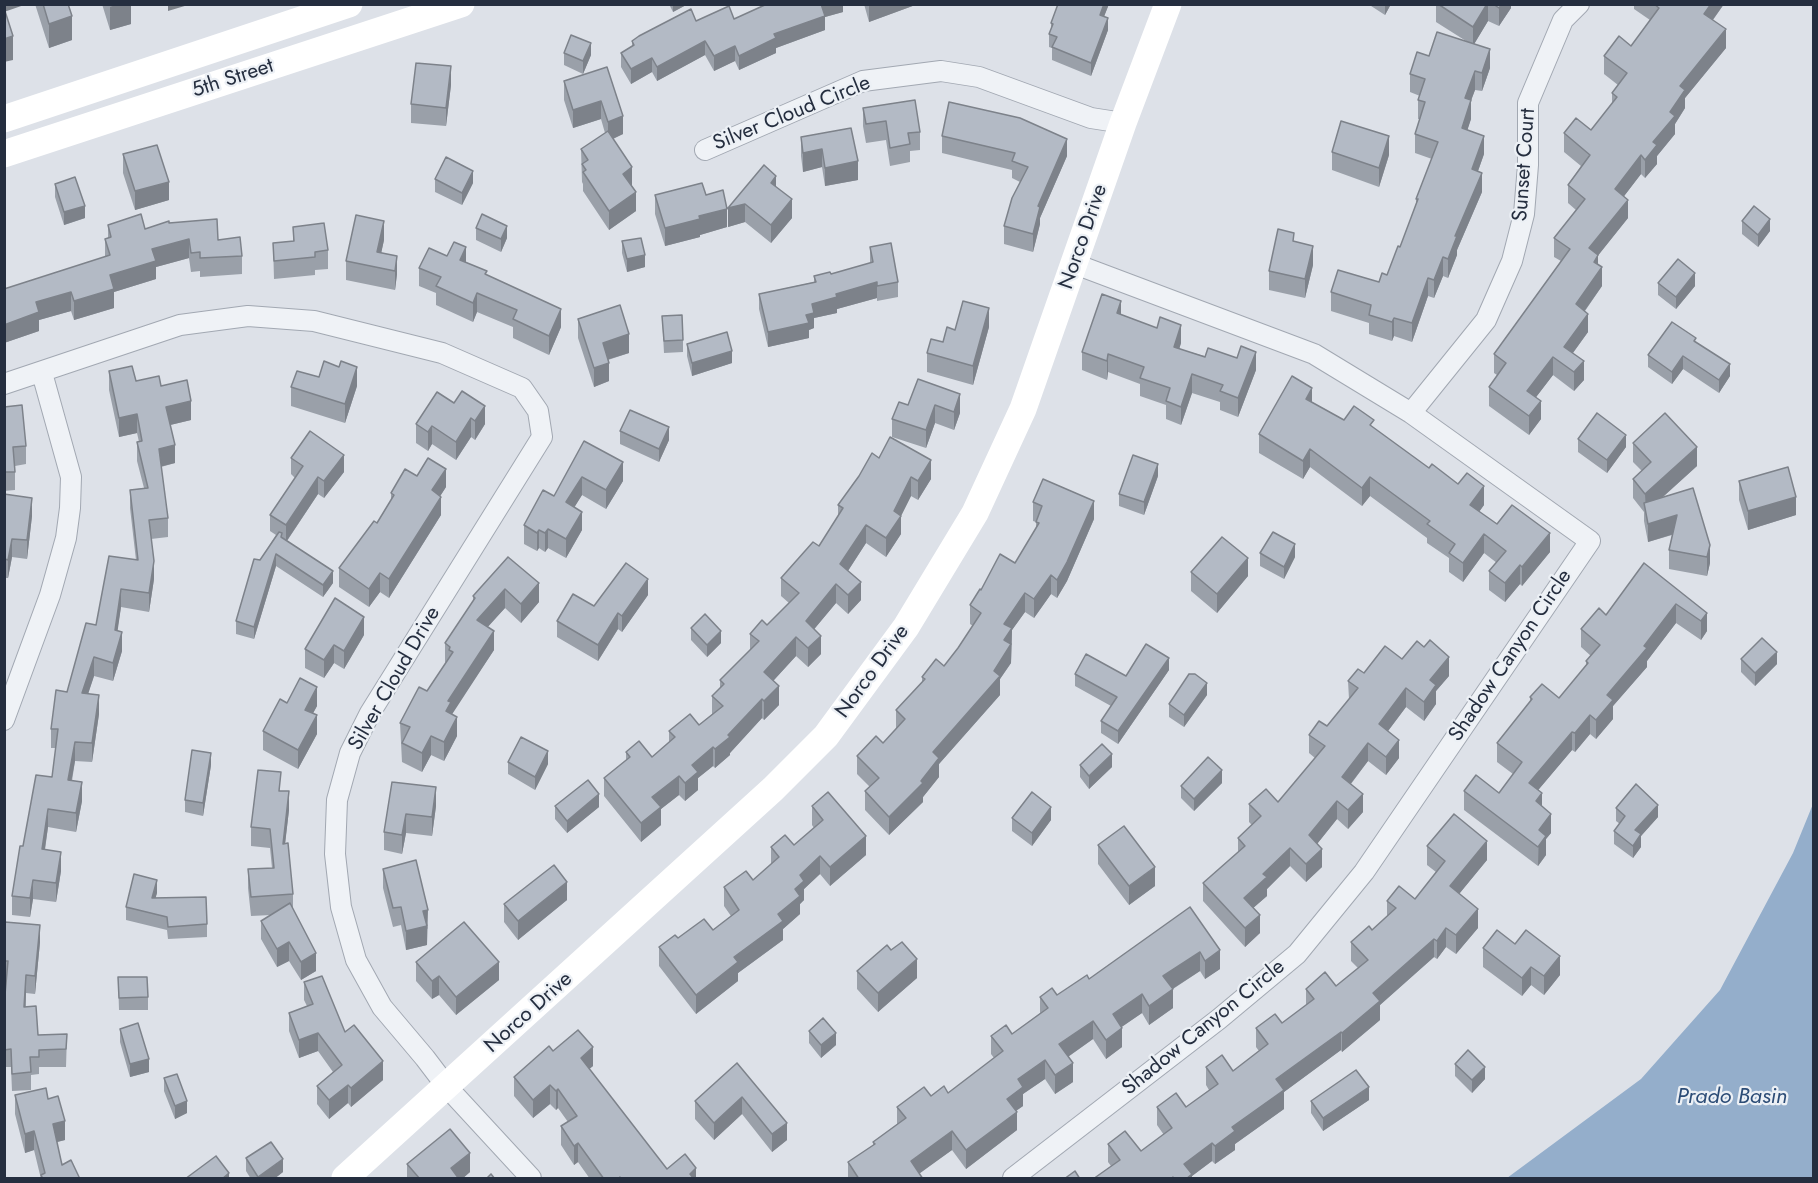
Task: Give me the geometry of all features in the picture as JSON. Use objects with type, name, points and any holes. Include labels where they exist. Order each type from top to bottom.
[{"type":"main road","name":"5th Street","points":[[4,118],[349,4]]},
{"type":"main road","name":"5th Street","points":[[4,154],[461,4]]},
{"type":"main road","name":"Norco Drive","points":[[345,1179],[773,789],[826,736],[906,627],[975,513],[1023,409],[1123,123],[1168,4]]},
{"type":"street","name":"Sunset Court","points":[[1411,413],[1486,320],[1512,261],[1524,214],[1528,165],[1528,103],[1563,20],[1579,4]]},
{"type":"street","name":"Silver Cloud Circle","points":[[705,150],[864,81],[941,71],[979,76],[1092,118],[1123,123]]},
{"type":"street","name":"Shadow Canyon Circle","points":[[1013,1179],[1219,1019],[1297,954],[1364,873],[1590,541],[1411,413],[1314,354],[1075,264]]},
{"type":"street","name":"Silver Cloud Drive","points":[[42,373],[180,325],[248,316],[314,321],[442,353],[522,388],[538,411],[542,437],[370,713],[350,753],[337,800],[335,854],[341,907],[356,960],[382,1007],[447,1087]]},
{"type":"street","points":[[4,384],[42,373],[71,477],[66,538],[50,595],[4,720]]},
{"type":"street","points":[[447,1087],[531,1179]]},
{"type":"water","name":"Prado Basin","points":[[1813,804],[1813,1178],[1507,1178],[1641,1079],[1720,990],[1793,853]]},
{"type":"building","points":[[43,4],[68,4],[72,16],[49,24]]},
{"type":"building","points":[[767,4],[821,4],[825,16],[774,34],[776,38],[739,56],[735,46],[714,56],[705,41],[657,67],[652,58],[631,69],[621,53],[634,45],[632,41],[639,36],[691,9],[696,21],[729,6],[734,19]]},
{"type":"building","points":[[1058,4],[1104,4],[1100,15],[1108,18],[1091,63],[1052,47],[1057,37],[1049,34]]},
{"type":"building","points":[[1438,4],[1487,4],[1473,27]]},
{"type":"building","points":[[1654,4],[1711,4],[1704,14],[1726,29],[1680,86],[1685,90],[1670,112],[1675,116],[1653,142],[1657,145],[1645,160],[1641,155],[1615,189],[1628,200],[1589,248],[1598,255],[1594,262],[1602,267],[1576,304],[1588,314],[1564,347],[1584,361],[1574,372],[1553,357],[1527,391],[1541,401],[1529,416],[1489,387],[1506,363],[1494,354],[1570,249],[1554,238],[1585,199],[1568,185],[1590,155],[1564,133],[1576,118],[1591,130],[1617,97],[1612,93],[1627,73],[1604,56],[1619,36],[1631,46],[1659,8]]},
{"type":"building","points":[[4,8],[13,36],[4,39]]},
{"type":"building","points":[[1437,32],[1490,49],[1482,73],[1475,71],[1465,98],[1471,100],[1462,128],[1484,136],[1472,169],[1482,173],[1455,236],[1457,236],[1448,259],[1443,257],[1434,280],[1428,278],[1412,323],[1394,318],[1392,322],[1369,315],[1371,305],[1331,292],[1338,270],[1379,282],[1382,273],[1387,275],[1398,246],[1400,247],[1438,142],[1415,134],[1425,102],[1418,100],[1425,79],[1410,74],[1417,52],[1429,56]]},
{"type":"building","points":[[571,35],[591,43],[583,61],[564,53]]},
{"type":"building","points":[[416,63],[451,66],[446,108],[411,104]]},
{"type":"building","points":[[607,67],[623,116],[608,122],[601,101],[573,110],[564,81]]},
{"type":"building","points":[[915,100],[920,132],[908,133],[910,144],[890,148],[886,121],[866,124],[863,108]]},
{"type":"building","points":[[949,102],[1020,118],[1067,139],[1038,206],[1040,207],[1033,234],[1004,226],[1012,198],[1028,167],[1012,161],[1015,153],[942,136]]},
{"type":"building","points":[[1341,121],[1389,136],[1379,168],[1332,152]]},
{"type":"building","points":[[851,128],[858,161],[825,168],[822,149],[803,153],[801,137]]},
{"type":"building","points":[[608,131],[632,167],[623,174],[636,192],[609,211],[583,172],[586,170],[582,164],[588,160],[581,149]]},
{"type":"building","points":[[157,145],[169,182],[135,191],[123,154]]},
{"type":"building","points":[[446,157],[473,171],[462,193],[435,179]]},
{"type":"building","points":[[764,165],[776,176],[771,183],[792,199],[771,225],[745,204],[728,208]]},
{"type":"building","points":[[75,177],[85,206],[64,212],[55,184]]},
{"type":"building","points":[[702,183],[706,195],[723,190],[727,209],[665,228],[655,195]]},
{"type":"building","points":[[1754,206],[1770,219],[1758,235],[1742,221]]},
{"type":"building","points":[[141,214],[145,229],[169,221],[169,223],[217,219],[218,240],[240,237],[242,256],[200,258],[200,252],[191,253],[189,239],[152,249],[156,261],[110,275],[114,289],[74,301],[71,292],[36,302],[39,312],[4,325],[4,289],[110,255],[105,239],[111,237],[108,225]]},
{"type":"building","points":[[482,214],[507,226],[501,239],[476,228]]},
{"type":"building","points":[[356,215],[384,221],[377,252],[397,256],[395,271],[346,261]]},
{"type":"building","points":[[324,223],[328,250],[315,252],[315,257],[274,261],[273,243],[294,241],[293,227]]},
{"type":"building","points":[[1278,229],[1294,233],[1293,241],[1313,246],[1305,279],[1269,271]]},
{"type":"building","points":[[641,238],[645,255],[627,259],[622,241]]},
{"type":"building","points":[[454,242],[466,247],[460,260],[487,271],[485,274],[561,309],[549,336],[513,319],[517,310],[477,293],[473,303],[436,286],[441,277],[419,268],[429,248],[447,256]]},
{"type":"building","points":[[891,243],[898,282],[877,286],[877,282],[836,294],[837,297],[812,304],[814,313],[806,315],[809,323],[768,332],[759,294],[816,282],[814,276],[830,272],[831,274],[873,262],[870,247]]},
{"type":"building","points":[[1678,259],[1695,273],[1676,297],[1658,283]]},
{"type":"building","points":[[1102,294],[1121,301],[1117,313],[1157,328],[1160,317],[1181,325],[1174,347],[1205,357],[1208,348],[1237,358],[1241,346],[1256,352],[1238,398],[1220,391],[1223,385],[1192,374],[1181,407],[1166,401],[1170,388],[1140,378],[1144,367],[1108,354],[1107,361],[1082,352]]},
{"type":"building","points":[[963,301],[989,308],[973,366],[927,353],[931,339],[943,342],[947,327],[955,330]]},
{"type":"building","points":[[620,305],[629,334],[603,343],[609,363],[594,368],[578,319]]},
{"type":"building","points":[[682,315],[683,340],[664,341],[662,316]]},
{"type":"building","points":[[1672,322],[1696,338],[1694,341],[1730,364],[1719,380],[1683,356],[1672,372],[1648,355]]},
{"type":"building","points":[[727,332],[732,351],[692,363],[687,344]]},
{"type":"building","points":[[324,361],[339,367],[341,361],[357,367],[345,404],[291,387],[297,371],[319,377]]},
{"type":"building","points":[[132,366],[136,381],[159,376],[161,386],[187,380],[191,401],[166,407],[175,445],[159,449],[168,518],[149,520],[154,561],[149,593],[121,589],[115,630],[122,632],[113,663],[94,657],[82,693],[99,695],[92,743],[75,742],[68,780],[82,782],[76,813],[48,809],[42,849],[61,852],[56,883],[33,880],[30,898],[12,896],[20,846],[23,846],[36,775],[52,777],[58,729],[51,729],[56,690],[67,692],[86,623],[96,625],[109,556],[138,560],[130,490],[148,488],[137,442],[142,441],[137,414],[119,418],[109,371]]},
{"type":"building","points":[[1292,376],[1312,388],[1306,399],[1344,420],[1354,406],[1374,420],[1370,425],[1429,468],[1432,464],[1458,484],[1467,473],[1484,486],[1470,505],[1497,524],[1512,505],[1550,533],[1522,567],[1520,565],[1505,583],[1489,571],[1506,551],[1484,534],[1463,563],[1449,553],[1455,544],[1427,524],[1430,521],[1370,477],[1362,488],[1310,449],[1303,461],[1259,434]]},
{"type":"building","points":[[918,379],[960,394],[954,412],[935,405],[926,430],[892,419],[899,402],[908,405]]},
{"type":"building","points":[[462,391],[485,406],[475,421],[471,418],[456,442],[432,426],[428,432],[416,424],[437,392],[454,403]]},
{"type":"building","points":[[22,405],[26,446],[13,447],[15,472],[4,472],[4,407]]},
{"type":"building","points":[[630,410],[669,427],[659,449],[620,431]]},
{"type":"building","points":[[1597,413],[1626,435],[1607,460],[1578,439]]},
{"type":"building","points":[[1665,413],[1697,447],[1645,494],[1633,479],[1651,462],[1633,443]]},
{"type":"building","points":[[310,431],[344,455],[324,481],[318,477],[286,525],[270,515],[303,466],[291,458]]},
{"type":"building","points":[[890,437],[931,460],[918,481],[911,477],[894,511],[901,516],[886,538],[866,525],[840,564],[861,582],[848,595],[836,584],[806,621],[821,636],[808,648],[796,637],[764,672],[779,686],[764,701],[762,699],[728,735],[730,737],[715,749],[713,747],[692,765],[698,772],[685,783],[679,776],[652,797],[661,807],[641,823],[604,778],[630,757],[626,752],[639,741],[652,757],[675,737],[669,731],[690,714],[699,725],[723,706],[712,696],[724,684],[720,680],[759,641],[750,634],[762,620],[767,625],[799,593],[781,578],[813,542],[819,546],[843,508],[838,505],[872,453],[879,458]]},
{"type":"building","points":[[584,441],[623,462],[606,490],[582,477],[566,502],[582,512],[566,539],[548,529],[545,533],[539,530],[537,533],[524,525],[543,490],[554,496]]},
{"type":"building","points":[[1133,455],[1158,464],[1144,502],[1119,494]]},
{"type":"building","points":[[428,458],[446,469],[432,490],[441,497],[389,579],[380,573],[369,589],[339,568],[374,521],[377,523],[394,495],[391,493],[405,469],[417,476]]},
{"type":"building","points":[[1788,467],[1796,497],[1748,511],[1739,481]]},
{"type":"building","points":[[1043,479],[1094,501],[1067,562],[1057,580],[1051,575],[1034,599],[1025,593],[1004,624],[1012,628],[1004,640],[1011,644],[994,671],[1000,676],[933,752],[939,758],[921,781],[923,783],[889,817],[865,791],[879,778],[857,756],[876,736],[883,743],[905,719],[896,710],[925,679],[922,677],[936,659],[944,666],[958,648],[981,613],[970,605],[981,590],[1000,554],[1015,563],[1039,523],[1036,522],[1042,506],[1033,502]]},
{"type":"building","points":[[1693,488],[1710,545],[1707,557],[1669,550],[1677,515],[1648,524],[1644,503]]},
{"type":"building","points":[[4,494],[32,498],[27,540],[12,539],[8,560],[4,560]]},
{"type":"building","points":[[279,532],[282,533],[281,537],[333,571],[323,585],[276,554],[254,627],[236,621],[254,559],[260,560]]},
{"type":"building","points":[[1273,532],[1295,544],[1284,567],[1260,553]]},
{"type":"building","points":[[1222,537],[1248,558],[1217,594],[1191,572]]},
{"type":"building","points":[[508,557],[539,583],[521,604],[505,589],[477,620],[494,631],[448,701],[451,702],[446,711],[457,717],[444,742],[431,736],[422,753],[402,743],[410,727],[400,723],[419,687],[427,691],[453,652],[445,643],[475,598],[473,596]]},
{"type":"building","points":[[626,563],[648,579],[622,616],[618,613],[598,645],[557,621],[573,594],[594,606]]},
{"type":"building","points":[[1644,563],[1707,613],[1701,621],[1676,604],[1644,646],[1647,648],[1607,695],[1613,700],[1596,720],[1590,715],[1575,733],[1572,732],[1529,783],[1542,793],[1536,801],[1551,814],[1539,830],[1546,836],[1538,847],[1464,791],[1476,775],[1499,793],[1522,762],[1497,743],[1542,684],[1559,698],[1588,663],[1586,661],[1600,645],[1581,629],[1599,608],[1606,615]]},
{"type":"building","points":[[335,598],[364,617],[344,651],[334,645],[324,660],[305,649]]},
{"type":"building","points":[[705,614],[721,631],[707,645],[691,628]]},
{"type":"building","points":[[1762,638],[1777,652],[1755,673],[1741,659]]},
{"type":"building","points":[[1430,640],[1449,657],[1430,680],[1436,685],[1424,702],[1406,688],[1379,724],[1399,740],[1386,757],[1368,743],[1342,777],[1363,794],[1348,810],[1337,801],[1309,835],[1322,849],[1306,864],[1290,848],[1263,874],[1267,877],[1244,898],[1260,915],[1245,928],[1203,883],[1245,846],[1238,838],[1261,816],[1249,804],[1266,789],[1278,802],[1325,746],[1309,735],[1319,721],[1327,726],[1358,688],[1348,681],[1358,669],[1364,673],[1385,646],[1402,659],[1417,641],[1424,647]]},
{"type":"building","points":[[1146,644],[1169,658],[1118,731],[1101,721],[1117,697],[1075,674],[1086,654],[1126,676]]},
{"type":"building","points":[[1189,674],[1195,674],[1207,683],[1184,715],[1169,704]]},
{"type":"building","points":[[300,678],[317,687],[305,710],[317,715],[298,750],[263,731],[280,699],[287,703]]},
{"type":"building","points":[[521,737],[548,751],[535,777],[508,762]]},
{"type":"building","points":[[1102,744],[1112,754],[1089,776],[1080,765]]},
{"type":"building","points":[[192,750],[211,753],[203,803],[185,800]]},
{"type":"building","points":[[1208,757],[1222,770],[1194,799],[1181,786]]},
{"type":"building","points":[[258,770],[281,772],[279,791],[289,791],[283,844],[288,843],[293,894],[251,897],[248,869],[274,868],[270,829],[251,827]]},
{"type":"building","points":[[588,780],[599,794],[567,821],[555,806]]},
{"type":"building","points":[[392,782],[436,787],[432,817],[406,814],[402,835],[384,832]]},
{"type":"building","points":[[1636,784],[1658,805],[1635,830],[1641,834],[1633,846],[1614,831],[1625,816],[1616,808]]},
{"type":"building","points":[[828,792],[866,836],[830,867],[820,856],[800,875],[804,881],[795,889],[800,896],[778,914],[783,921],[734,957],[738,962],[696,995],[659,947],[675,935],[678,938],[704,919],[713,930],[739,910],[724,887],[746,871],[753,880],[779,857],[771,847],[785,835],[794,845],[823,820],[812,806]]},
{"type":"building","points":[[1032,792],[1051,807],[1032,833],[1012,818]]},
{"type":"building","points":[[1454,814],[1487,841],[1450,886],[1478,909],[1456,935],[1446,928],[1437,941],[1434,939],[1373,993],[1380,1001],[1342,1033],[1276,1079],[1284,1090],[1232,1127],[1235,1131],[1215,1146],[1212,1143],[1184,1164],[1192,1174],[1186,1179],[1174,1179],[1173,1177],[1170,1179],[1093,1179],[1120,1160],[1108,1144],[1125,1131],[1141,1151],[1172,1128],[1157,1107],[1176,1093],[1186,1107],[1218,1084],[1206,1067],[1222,1055],[1233,1071],[1268,1044],[1256,1028],[1275,1014],[1282,1023],[1314,999],[1306,989],[1325,972],[1336,986],[1368,960],[1351,942],[1369,926],[1372,930],[1396,908],[1387,901],[1399,886],[1415,899],[1445,861],[1427,846]]},
{"type":"building","points":[[1124,826],[1155,867],[1129,886],[1098,845]]},
{"type":"building","points":[[416,860],[428,910],[423,911],[427,926],[406,931],[401,907],[393,908],[383,869]]},
{"type":"building","points":[[554,865],[567,882],[518,921],[504,904]]},
{"type":"building","points":[[134,874],[157,880],[152,898],[206,897],[207,924],[168,927],[167,917],[126,907]]},
{"type":"building","points":[[290,903],[316,953],[301,962],[289,942],[277,949],[261,921]]},
{"type":"building","points":[[1190,907],[1220,950],[1205,961],[1200,952],[1163,976],[1173,989],[1149,1006],[1142,994],[1113,1014],[1122,1028],[1106,1040],[1093,1021],[1059,1044],[1073,1063],[1055,1075],[1045,1060],[1018,1079],[1023,1087],[1007,1099],[1017,1112],[966,1150],[952,1131],[911,1161],[923,1179],[859,1179],[848,1162],[875,1144],[873,1142],[906,1118],[897,1107],[924,1087],[931,1096],[944,1086],[948,1093],[1003,1051],[991,1036],[1006,1025],[1012,1034],[1048,1008],[1040,997],[1052,988],[1057,995],[1087,975],[1089,979]]},
{"type":"building","points":[[5,922],[40,925],[35,976],[26,975],[24,1007],[36,1006],[38,1035],[67,1034],[66,1049],[39,1050],[39,1057],[30,1057],[31,1072],[12,1074],[11,1049],[4,1050],[4,1006],[8,961],[4,961]]},
{"type":"building","points":[[464,922],[499,962],[456,997],[439,976],[432,981],[416,962]]},
{"type":"building","points":[[1497,930],[1515,944],[1526,930],[1560,956],[1544,976],[1531,967],[1522,978],[1483,948]]},
{"type":"building","points":[[902,942],[917,959],[878,993],[857,971],[887,945],[891,950]]},
{"type":"building","points":[[322,976],[345,1032],[354,1025],[383,1061],[351,1088],[348,1085],[329,1100],[317,1086],[342,1065],[318,1033],[299,1040],[289,1013],[313,1004],[304,982]]},
{"type":"building","points":[[118,977],[147,977],[148,997],[119,998]]},
{"type":"building","points":[[823,1018],[836,1033],[821,1045],[809,1031]]},
{"type":"building","points":[[138,1023],[149,1059],[130,1064],[120,1029]]},
{"type":"building","points":[[578,1030],[593,1047],[581,1058],[667,1169],[685,1154],[696,1168],[690,1174],[694,1179],[621,1179],[620,1177],[604,1179],[578,1143],[574,1146],[561,1126],[577,1116],[558,1089],[556,1091],[550,1085],[533,1100],[514,1077],[549,1046],[553,1051]]},
{"type":"building","points":[[1468,1050],[1485,1067],[1472,1080],[1455,1064]]},
{"type":"building","points":[[737,1063],[787,1123],[772,1134],[742,1097],[714,1123],[695,1101]]},
{"type":"building","points":[[1356,1070],[1369,1087],[1323,1118],[1311,1101]]},
{"type":"building","points":[[177,1074],[187,1101],[175,1106],[164,1078]]},
{"type":"building","points":[[46,1088],[48,1099],[58,1096],[65,1121],[53,1124],[62,1165],[71,1160],[80,1179],[43,1179],[41,1175],[45,1173],[34,1131],[25,1134],[15,1095]]},
{"type":"building","points":[[450,1129],[470,1153],[451,1168],[459,1179],[420,1179],[407,1164]]},
{"type":"building","points":[[271,1142],[283,1159],[258,1177],[246,1158]]},
{"type":"building","points":[[216,1156],[229,1173],[222,1179],[185,1179]]},
{"type":"building","points":[[1075,1171],[1080,1179],[1064,1179]]}]
